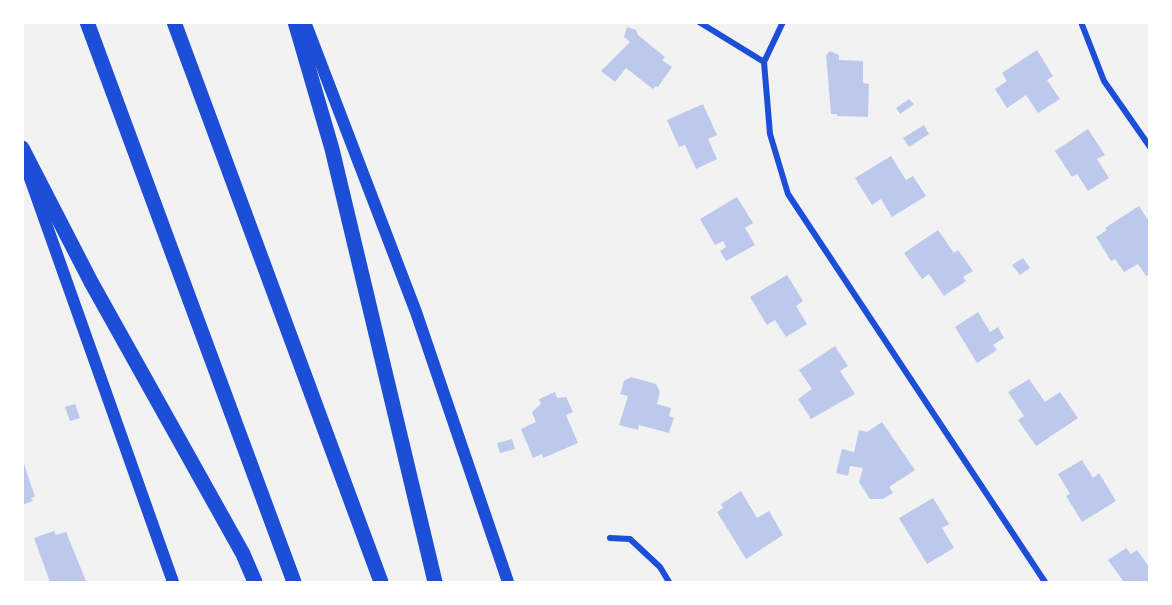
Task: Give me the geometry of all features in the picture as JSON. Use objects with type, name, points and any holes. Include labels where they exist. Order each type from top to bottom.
[{"type":"highway","points":[[174,22],[381,582]]},
{"type":"highway","points":[[295,22],[332,149],[435,582]]},
{"type":"highway","points":[[88,24],[294,582]]},
{"type":"highway","points":[[22,148],[91,282],[243,554],[255,582]]},
{"type":"main road","points":[[305,22],[416,312],[508,582]]},
{"type":"main road","points":[[22,158],[173,582]]},
{"type":"street","points":[[699,22],[764,62]]},
{"type":"street","points":[[783,22],[764,62],[770,134],[788,194],[1045,582]]},
{"type":"street","points":[[1081,22],[1104,81],[1149,147]]},
{"type":"street","points":[[610,538],[630,539],[660,567],[669,582]]},
{"type":"building","points":[[627,27],[636,30],[638,35],[665,57],[662,60],[672,67],[658,87],[653,89],[626,68],[615,82],[601,71],[630,42],[624,37]]},
{"type":"building","points":[[1037,50],[1053,76],[1047,80],[1060,99],[1038,113],[1026,95],[1007,108],[995,89],[1007,81],[1002,73]]},
{"type":"building","points":[[830,51],[839,55],[839,60],[863,61],[863,83],[869,84],[868,117],[831,114],[826,55]]},
{"type":"building","points":[[909,99],[914,104],[900,114],[896,108]]},
{"type":"building","points":[[703,104],[717,135],[708,139],[717,159],[696,169],[685,145],[679,147],[667,120]]},
{"type":"building","points":[[924,125],[929,134],[909,147],[903,138]]},
{"type":"building","points":[[1088,129],[1105,155],[1097,159],[1109,178],[1088,191],[1077,174],[1072,177],[1055,151]]},
{"type":"building","points":[[891,156],[906,180],[913,176],[926,196],[892,217],[881,199],[872,205],[855,178]]},
{"type":"building","points":[[737,197],[753,223],[745,228],[755,245],[726,261],[720,251],[726,247],[723,241],[715,245],[700,219]]},
{"type":"building","points":[[1139,206],[1150,223],[1150,273],[1146,276],[1138,264],[1124,272],[1115,259],[1111,261],[1096,237],[1107,230],[1105,228]]},
{"type":"building","points":[[938,230],[954,253],[958,250],[973,271],[963,277],[966,281],[944,296],[929,274],[922,279],[904,253]]},
{"type":"building","points":[[1023,258],[1030,268],[1020,275],[1012,265]]},
{"type":"building","points":[[787,275],[803,301],[796,306],[807,324],[786,337],[775,320],[767,325],[750,297]]},
{"type":"building","points":[[978,312],[990,332],[998,327],[1004,338],[993,345],[997,350],[977,363],[955,327]]},
{"type":"building","points":[[835,346],[848,366],[840,371],[855,394],[811,419],[798,399],[812,389],[799,370]]},
{"type":"building","points":[[631,377],[656,384],[660,392],[657,404],[671,408],[669,416],[674,418],[669,433],[639,425],[638,430],[619,425],[628,396],[620,394],[624,381]]},
{"type":"building","points":[[1029,379],[1045,402],[1060,392],[1078,418],[1036,446],[1018,420],[1024,416],[1008,392]]},
{"type":"building","points":[[555,392],[557,398],[566,397],[573,412],[566,415],[578,443],[543,458],[542,454],[533,458],[521,429],[536,422],[532,412],[541,404],[539,399]]},
{"type":"building","points":[[75,404],[80,418],[70,421],[65,407]]},
{"type":"building","points":[[882,422],[915,470],[889,487],[893,493],[883,499],[870,499],[859,482],[863,468],[850,466],[848,476],[836,473],[842,449],[854,452],[859,430],[867,432]]},
{"type":"building","points":[[512,439],[515,449],[500,453],[497,443]]},
{"type":"building","points":[[1082,460],[1093,478],[1099,473],[1116,501],[1082,522],[1066,496],[1070,494],[1058,474]]},
{"type":"building","points":[[23,461],[35,497],[31,498],[33,501],[22,505]]},
{"type":"building","points":[[741,491],[757,518],[769,511],[783,535],[746,559],[717,512],[723,508],[721,504]]},
{"type":"building","points":[[933,498],[949,524],[942,528],[954,548],[927,564],[899,518]]},
{"type":"building","points":[[54,531],[56,535],[66,532],[86,581],[50,582],[34,538]]},
{"type":"building","points":[[1126,548],[1131,554],[1137,550],[1150,568],[1150,582],[1124,582],[1108,560]]}]
